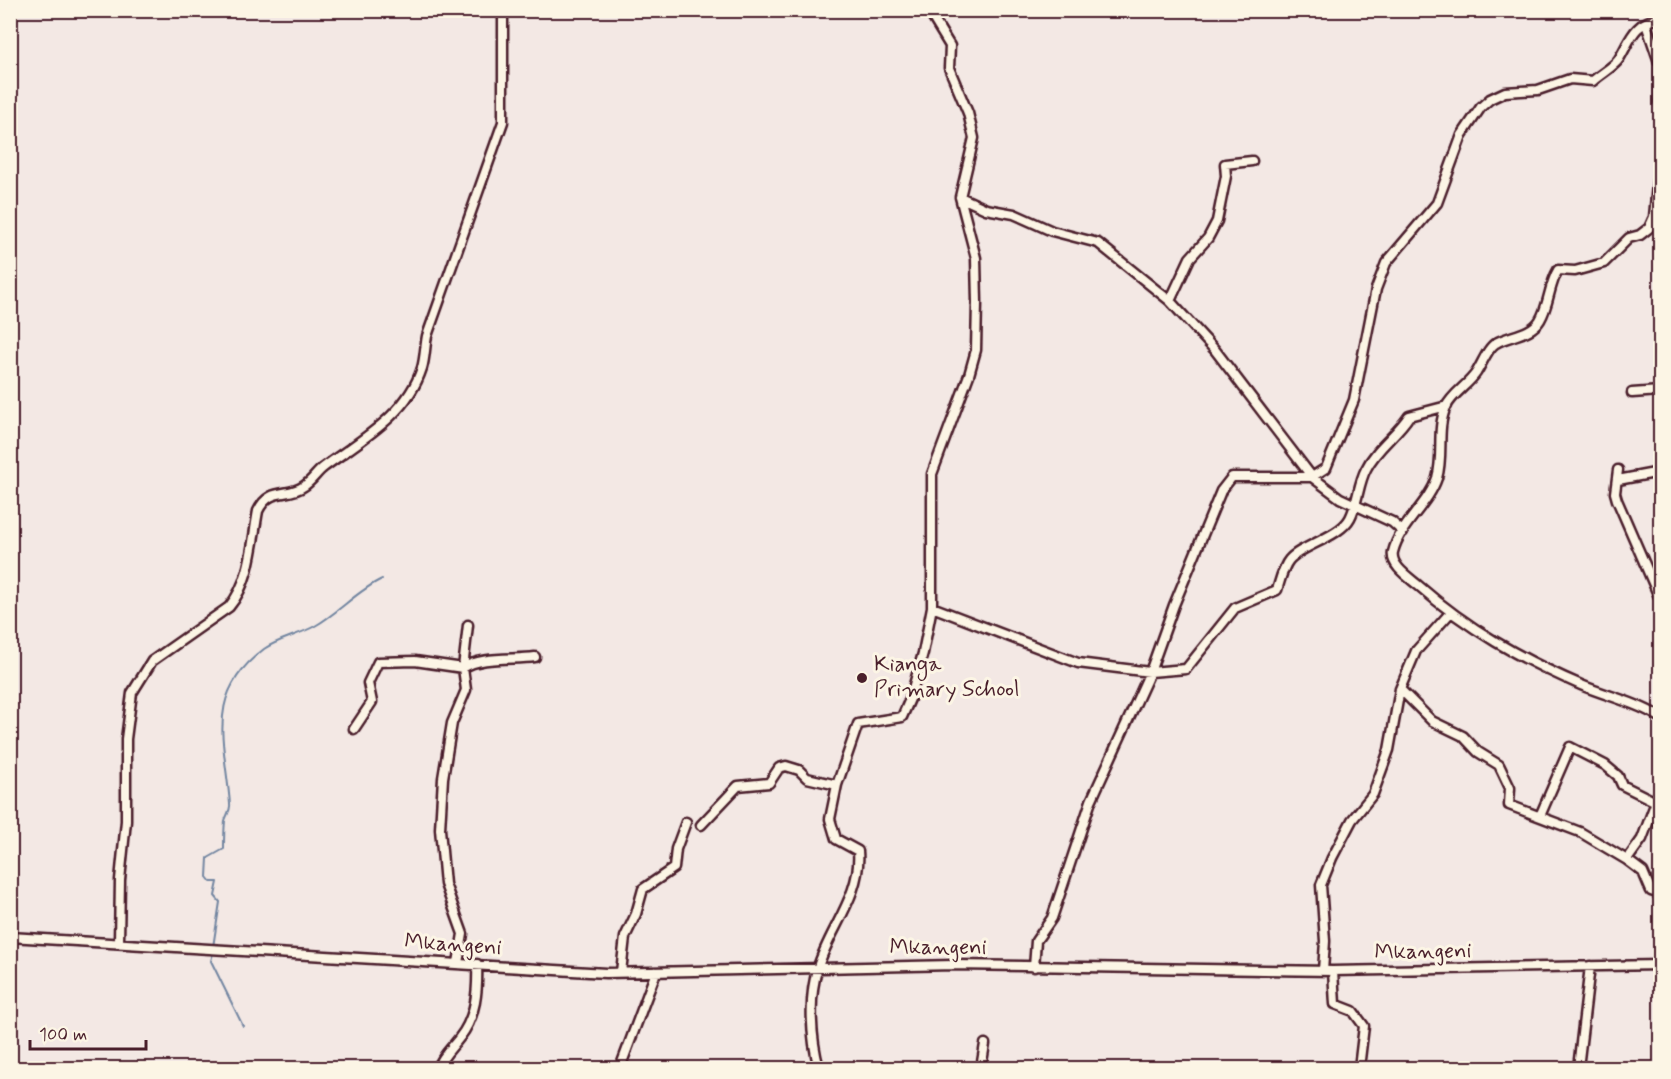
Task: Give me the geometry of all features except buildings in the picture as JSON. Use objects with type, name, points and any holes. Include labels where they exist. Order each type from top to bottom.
[{"type":"street","points":[[819,1068],[812,1008],[818,968],[847,907],[860,867],[858,850],[836,839],[830,819],[837,785],[858,724],[902,717],[910,699],[923,653],[932,608],[932,474],[976,350],[976,258],[960,197],[974,138],[968,113],[949,68],[950,46],[928,10]]},
{"type":"street","points":[[119,942],[120,880],[126,821],[126,739],[132,693],[152,661],[236,599],[244,587],[258,511],[263,501],[277,493],[303,488],[323,468],[383,423],[408,399],[423,367],[427,336],[502,122],[504,12]]},
{"type":"street","points":[[1034,967],[1036,941],[1052,918],[1091,801],[1150,672],[1174,605],[1221,490],[1232,477],[1312,477],[1326,468],[1354,400],[1376,289],[1386,264],[1437,203],[1462,135],[1480,107],[1505,92],[1538,90],[1570,79],[1593,81],[1619,58],[1635,29],[1660,18]]},
{"type":"street","points":[[1646,24],[1660,64],[1660,103]]},
{"type":"street","points":[[1660,151],[1654,217],[1649,228],[1641,235],[1629,238],[1604,263],[1575,271],[1558,270],[1539,321],[1528,330],[1494,343],[1475,375],[1447,406],[1441,432],[1442,459],[1433,488],[1402,532],[1393,553],[1396,566],[1450,613],[1513,653],[1583,686],[1621,698],[1660,717]]},
{"type":"street","points":[[1170,301],[1190,258],[1208,238],[1217,221],[1226,176],[1225,164],[1252,161]]},
{"type":"street","points":[[960,197],[986,209],[1014,214],[1052,231],[1098,243],[1170,301],[1215,350],[1312,477],[1354,506],[1392,522],[1402,532]]},
{"type":"street","points":[[1632,393],[1660,391]]},
{"type":"street","points":[[932,608],[1078,663],[1150,672],[1186,669],[1235,608],[1277,590],[1289,559],[1322,541],[1350,520],[1366,468],[1385,441],[1394,432],[1401,430],[1409,416],[1447,406]]},
{"type":"street","points":[[1618,470],[1615,493],[1617,500],[1660,599]]},
{"type":"street","points":[[1618,480],[1660,472]]},
{"type":"street","points":[[1323,971],[1325,941],[1321,885],[1352,820],[1373,794],[1389,750],[1400,689],[1416,651],[1450,613]]},
{"type":"street","points":[[458,963],[464,934],[445,884],[440,829],[443,778],[452,723],[466,690],[463,668],[468,625]]},
{"type":"street","points":[[354,729],[372,702],[368,683],[378,663],[415,661],[463,668],[474,660],[509,661],[535,657]]},
{"type":"street","points":[[1400,689],[1432,721],[1463,736],[1478,752],[1499,765],[1508,778],[1509,805],[1580,832],[1643,872],[1652,891],[1660,894]]},
{"type":"street","points":[[1540,816],[1570,747],[1605,765],[1618,776],[1622,785],[1656,802]]},
{"type":"street","points":[[701,825],[738,786],[769,783],[779,768],[786,766],[799,770],[807,778],[837,785]]},
{"type":"street","points":[[1627,860],[1641,840],[1660,791]]},
{"type":"street","points":[[621,972],[626,937],[643,889],[675,868],[676,849],[686,822]]},
{"type":"street","name":"Mkangeni","points":[[10,937],[621,972],[954,965],[1323,971],[1660,965]]},
{"type":"street","points":[[438,1068],[449,1049],[468,1025],[478,985],[477,964]]},
{"type":"street","points":[[1578,1068],[1590,966]]},
{"type":"street","points":[[1333,971],[1335,1004],[1353,1011],[1364,1026],[1359,1068]]},
{"type":"street","points":[[620,1068],[656,972]]},
{"type":"street","points":[[981,1068],[985,1044]]},
{"type":"waterway","points":[[213,947],[220,902],[215,896],[218,882],[211,882],[207,877],[208,858],[224,849],[225,821],[230,806],[223,720],[226,702],[233,684],[245,666],[264,649],[315,626],[382,579]]},
{"type":"waterway","points":[[213,953],[211,961],[243,1026]]},
{"type":"place","name":"Kianga Primary School","points":[[862,678]]}]
